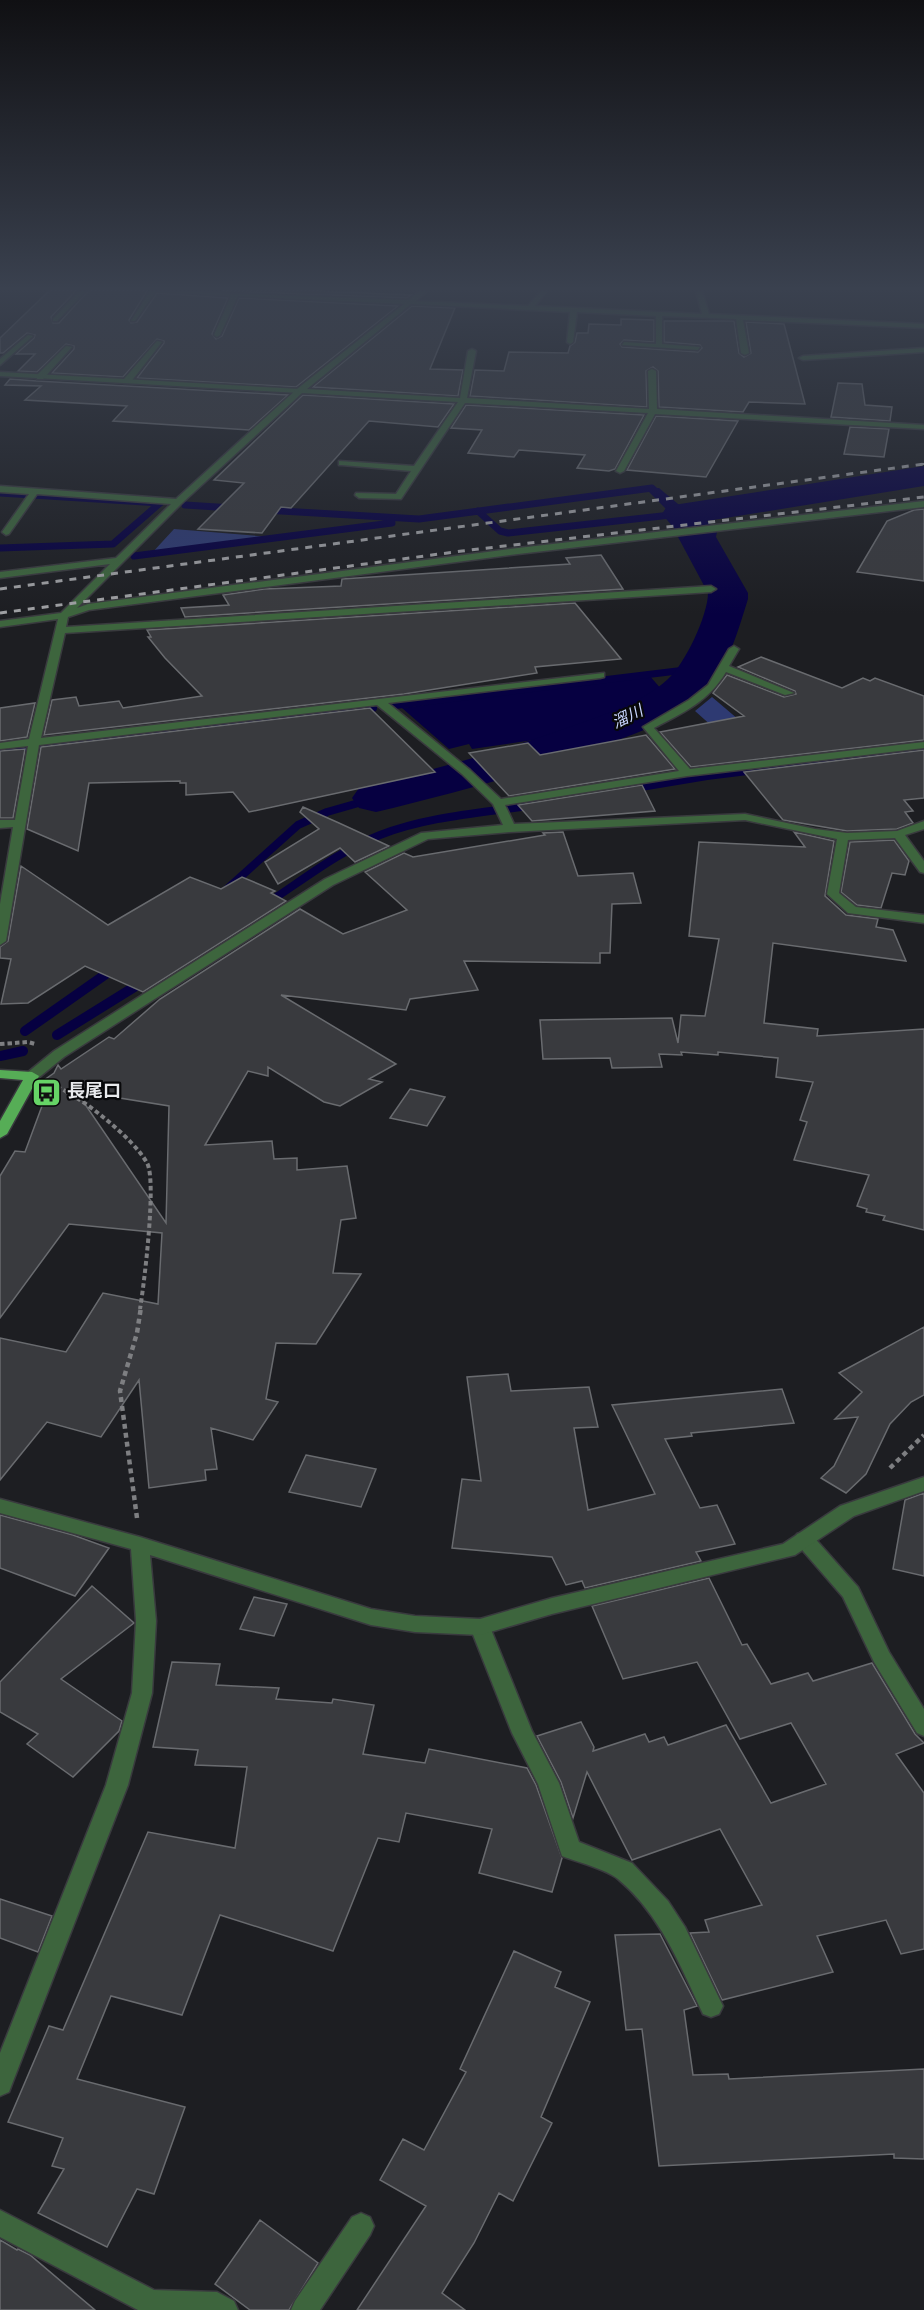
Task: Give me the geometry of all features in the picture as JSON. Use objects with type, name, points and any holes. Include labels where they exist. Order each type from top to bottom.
[{"type":"main road","points":[[0,1074],[32,1076],[0,1134]]},
{"type":"street","points":[[0,940],[6,873],[21,823],[33,746],[64,615],[178,502],[290,399]]},
{"type":"street","points":[[443,399],[924,427]]},
{"type":"street","points":[[620,471],[653,411],[653,399]]},
{"type":"street","points":[[359,495],[398,497],[463,400]]},
{"type":"street","points":[[342,463],[417,469]]},
{"type":"street","points":[[0,489],[33,494],[178,502]]},
{"type":"street","points":[[6,532],[33,494]]},
{"type":"street","points":[[0,624],[64,615],[88,607],[706,528],[924,504]]},
{"type":"street","points":[[0,575],[122,560]]},
{"type":"street","points":[[60,630],[711,589]]},
{"type":"street","points":[[687,773],[648,727],[699,698],[712,687],[734,649]]},
{"type":"street","points":[[724,668],[789,693]]},
{"type":"street","points":[[0,746],[33,746],[600,675]]},
{"type":"street","points":[[381,703],[466,772],[498,803],[508,823]]},
{"type":"street","points":[[498,803],[687,773],[924,745]]},
{"type":"street","points":[[32,1076],[59,1054],[329,882],[425,836],[508,823],[744,817],[815,833],[843,836],[897,834],[924,825]]},
{"type":"street","points":[[0,824],[21,823]]},
{"type":"street","points":[[897,834],[924,869]]},
{"type":"street","points":[[843,836],[833,894],[852,910],[924,919]]},
{"type":"street","points":[[0,1506],[140,1544],[371,1617],[415,1624],[480,1627],[552,1606],[788,1550],[847,1511],[924,1484]]},
{"type":"street","points":[[804,1539],[851,1592],[881,1656],[924,1727]]},
{"type":"street","points":[[0,2084],[117,1785],[142,1694],[146,1622],[140,1544]]},
{"type":"street","points":[[480,1627],[522,1732],[548,1783],[570,1849],[624,1870],[660,1908],[677,1934],[711,2006]]},
{"type":"street","points":[[0,2223],[151,2306],[217,2305],[225,2310]]},
{"type":"street","points":[[304,2310],[361,2226]]},
{"type":"path","points":[[0,1044],[28,1042],[38,1045]]},
{"type":"path","points":[[32,1076],[73,1094],[116,1128],[148,1164],[150,1179],[147,1260],[137,1333],[120,1391],[140,1544]]},
{"type":"shaded area","points":[[659,488],[709,530],[689,532],[646,489]]},
{"type":"shaded area","points":[[174,529],[270,537],[151,554]]},
{"type":"shaded area","points":[[649,675],[662,690],[560,736],[472,749],[469,744],[449,749],[402,708]]},
{"type":"shaded area","points":[[712,697],[752,731],[723,736],[695,711]]},
{"type":"building","points":[[284,399],[249,430],[113,421],[127,406],[25,400]]},
{"type":"building","points":[[299,399],[367,399],[454,404],[438,427],[369,421],[291,508],[281,507],[262,533],[198,529],[244,483],[214,480]]},
{"type":"building","points":[[515,399],[647,399],[647,407]]},
{"type":"building","points":[[659,399],[804,399],[805,404],[749,402],[743,412],[659,407]]},
{"type":"building","points":[[835,399],[864,399],[865,405],[892,407],[890,421],[831,417]]},
{"type":"building","points":[[466,405],[644,415],[615,469],[609,471],[577,468],[585,455],[519,450],[514,457],[468,453],[482,430],[451,428]]},
{"type":"building","points":[[656,416],[738,421],[706,477],[627,470]]},
{"type":"building","points":[[850,427],[889,429],[884,457],[844,454]]},
{"type":"building","points":[[924,509],[924,581],[857,572],[887,521],[914,510]]},
{"type":"building","points":[[601,555],[623,589],[185,617],[181,608],[229,605],[223,595],[264,589],[341,586],[342,579],[570,564],[566,558]]},
{"type":"building","points":[[575,603],[621,659],[535,667],[537,673],[404,694],[44,735],[52,700],[76,697],[79,706],[119,701],[123,708],[202,696],[165,658],[148,637],[151,637],[147,630]]},
{"type":"building","points":[[761,657],[842,688],[863,678],[870,681],[875,678],[924,696],[924,740],[691,767],[660,732],[744,716],[713,693],[727,675],[784,697],[796,694],[795,691],[738,667]]},
{"type":"building","points":[[35,703],[27,737],[0,741],[0,708]]},
{"type":"building","points":[[370,708],[435,772],[249,812],[233,792],[186,795],[186,783],[180,783],[180,781],[89,783],[78,851],[27,829],[41,747]]},
{"type":"building","points":[[646,735],[675,769],[509,796],[469,753],[528,743],[540,755]]},
{"type":"building","points":[[25,749],[13,818],[0,818],[0,751]]},
{"type":"building","points":[[924,750],[924,798],[904,800],[913,811],[905,812],[913,823],[897,829],[847,831],[783,820],[744,772]]},
{"type":"building","points":[[642,785],[655,811],[532,821],[518,805]]},
{"type":"building","points":[[303,807],[389,846],[355,862],[340,848],[278,884],[265,862],[319,829],[300,812]]},
{"type":"building","points":[[563,832],[578,876],[633,873],[641,903],[612,904],[610,953],[600,953],[600,963],[464,961],[478,990],[410,999],[406,1010],[281,995],[396,1064],[369,1079],[382,1082],[340,1106],[324,1102],[268,1067],[268,1076],[248,1071],[205,1145],[272,1141],[274,1159],[297,1158],[297,1170],[347,1166],[356,1218],[341,1220],[333,1273],[361,1274],[316,1344],[276,1343],[266,1399],[278,1402],[253,1440],[211,1428],[217,1469],[205,1470],[206,1480],[149,1488],[139,1380],[101,1437],[47,1422],[0,1480],[0,1338],[66,1352],[103,1293],[158,1304],[162,1233],[69,1224],[0,1318],[0,1176],[15,1151],[25,1152],[49,1087],[37,1085],[54,1073],[58,1065],[61,1069],[109,1037],[114,1039],[160,999],[300,909],[343,934],[407,910],[365,872],[404,853],[413,857],[545,835],[543,833]],"holes":[[[76,1091],[169,1106],[166,1223]]]},
{"type":"building","points":[[794,832],[834,841],[825,896],[846,915],[878,919],[876,927],[893,930],[906,961],[773,943],[764,1023],[818,1029],[817,1036],[924,1029],[924,1230],[883,1220],[885,1216],[866,1212],[867,1209],[857,1206],[869,1175],[794,1160],[807,1122],[800,1120],[813,1082],[776,1077],[778,1058],[718,1052],[718,1055],[681,1052],[682,1055],[659,1054],[662,1067],[612,1068],[610,1058],[543,1059],[540,1020],[672,1018],[678,1043],[681,1015],[705,1016],[719,939],[689,936],[699,842],[805,847]]},
{"type":"building","points":[[894,840],[909,861],[905,875],[892,873],[881,908],[857,905],[841,892],[850,842]]},
{"type":"building","points":[[21,866],[108,925],[190,877],[221,889],[242,877],[275,891],[271,893],[286,901],[143,992],[85,966],[28,1003],[1,1004],[11,959],[0,958],[0,947],[8,941]]},
{"type":"building","points":[[410,1089],[445,1097],[427,1126],[390,1118]]},
{"type":"building","points":[[924,1327],[924,1395],[911,1402],[890,1424],[866,1474],[846,1493],[821,1478],[834,1466],[858,1417],[835,1419],[862,1392],[839,1373]]},
{"type":"building","points":[[508,1374],[511,1391],[589,1387],[598,1427],[574,1428],[588,1510],[655,1494],[612,1405],[782,1389],[794,1423],[691,1433],[692,1436],[665,1439],[700,1508],[717,1505],[735,1544],[696,1552],[701,1561],[585,1588],[582,1581],[566,1585],[552,1557],[452,1548],[462,1479],[481,1481],[467,1377]]},
{"type":"building","points":[[306,1455],[376,1469],[361,1507],[289,1492]]},
{"type":"building","points":[[924,1493],[924,1576],[893,1569],[905,1500]]},
{"type":"building","points":[[0,1515],[73,1535],[109,1548],[75,1596],[0,1568]]},
{"type":"building","points":[[709,1578],[742,1645],[747,1644],[771,1684],[808,1673],[813,1681],[872,1663],[915,1734],[924,1743],[896,1754],[924,1793],[924,1949],[901,1954],[886,1920],[817,1936],[833,1972],[722,2000],[690,1933],[709,1932],[705,1920],[762,1905],[720,1829],[632,1860],[587,1772],[573,1818],[561,1782],[537,1736],[581,1722],[594,1747],[593,1751],[645,1734],[649,1742],[664,1737],[668,1745],[726,1725],[771,1803],[826,1784],[791,1723],[740,1739],[697,1662],[623,1679],[592,1606]]},
{"type":"building","points":[[92,1586],[134,1623],[61,1679],[122,1721],[119,1731],[73,1777],[27,1744],[38,1734],[0,1712],[0,1682]]},
{"type":"building","points":[[254,1597],[287,1604],[274,1636],[240,1629]]},
{"type":"building","points":[[172,1662],[220,1664],[216,1685],[279,1688],[276,1699],[332,1703],[333,1699],[374,1705],[363,1754],[425,1763],[429,1749],[527,1768],[536,1785],[562,1858],[552,1892],[479,1873],[492,1829],[406,1813],[399,1842],[378,1838],[333,1951],[220,1915],[182,2015],[111,1996],[77,2079],[185,2107],[154,2194],[137,2189],[107,2247],[38,2213],[64,2169],[52,2166],[63,2138],[8,2122],[49,2026],[63,2030],[148,1832],[235,1848],[247,1767],[195,1765],[198,1750],[153,1747]]},
{"type":"building","points":[[0,1899],[52,1916],[38,1952],[0,1938]]},
{"type":"building","points":[[660,1934],[697,2006],[684,2010],[693,2075],[728,2074],[729,2079],[924,2069],[924,2159],[894,2158],[894,2154],[659,2166],[642,2029],[626,2030],[615,1935]]},
{"type":"building","points":[[514,1951],[561,1972],[555,1987],[590,2002],[541,2117],[552,2123],[513,2201],[499,2193],[474,2243],[442,2293],[465,2310],[357,2310],[426,2206],[380,2180],[403,2139],[424,2150],[466,2072],[460,2069]]},
{"type":"building","points":[[260,2220],[318,2263],[289,2310],[250,2310],[215,2284]]},
{"type":"building","points":[[0,2240],[30,2255],[95,2310],[0,2310]]},
{"type":"waterway","name":"溜川","points":[[376,798],[433,784],[572,742],[644,714],[684,688],[693,679],[706,658],[720,623],[728,593],[697,537],[698,532],[680,514],[924,476]]},
{"type":"waterway","points":[[478,511],[652,488],[662,497]]},
{"type":"waterway","points":[[0,493],[160,503],[113,544],[0,548]]},
{"type":"waterway","points":[[185,505],[233,508]]},
{"type":"waterway","points":[[264,510],[419,519],[478,511]]},
{"type":"waterway","points":[[478,511],[500,531],[508,533],[680,514]]},
{"type":"waterway","points":[[134,556],[392,523]]},
{"type":"waterway","points":[[578,683],[702,668]]},
{"type":"waterway","points":[[395,705],[590,681]]},
{"type":"waterway","points":[[0,750],[373,708]]},
{"type":"waterway","points":[[629,789],[707,776],[924,749]]},
{"type":"waterway","points":[[227,889],[298,825],[327,812],[376,798]]},
{"type":"waterway","points":[[266,904],[336,858],[380,835],[437,819],[534,805]]},
{"type":"waterway","points":[[25,1031],[116,967]]},
{"type":"waterway","points":[[57,1035],[144,981]]},
{"type":"waterway","points":[[0,1056],[23,1051]]},
{"type":"railway","points":[[0,589],[924,464],[920,464]]},
{"type":"railway","points":[[0,613],[462,551],[924,497]]},
{"type":"place","name":"長尾口","points":[[46,1092]]}]
